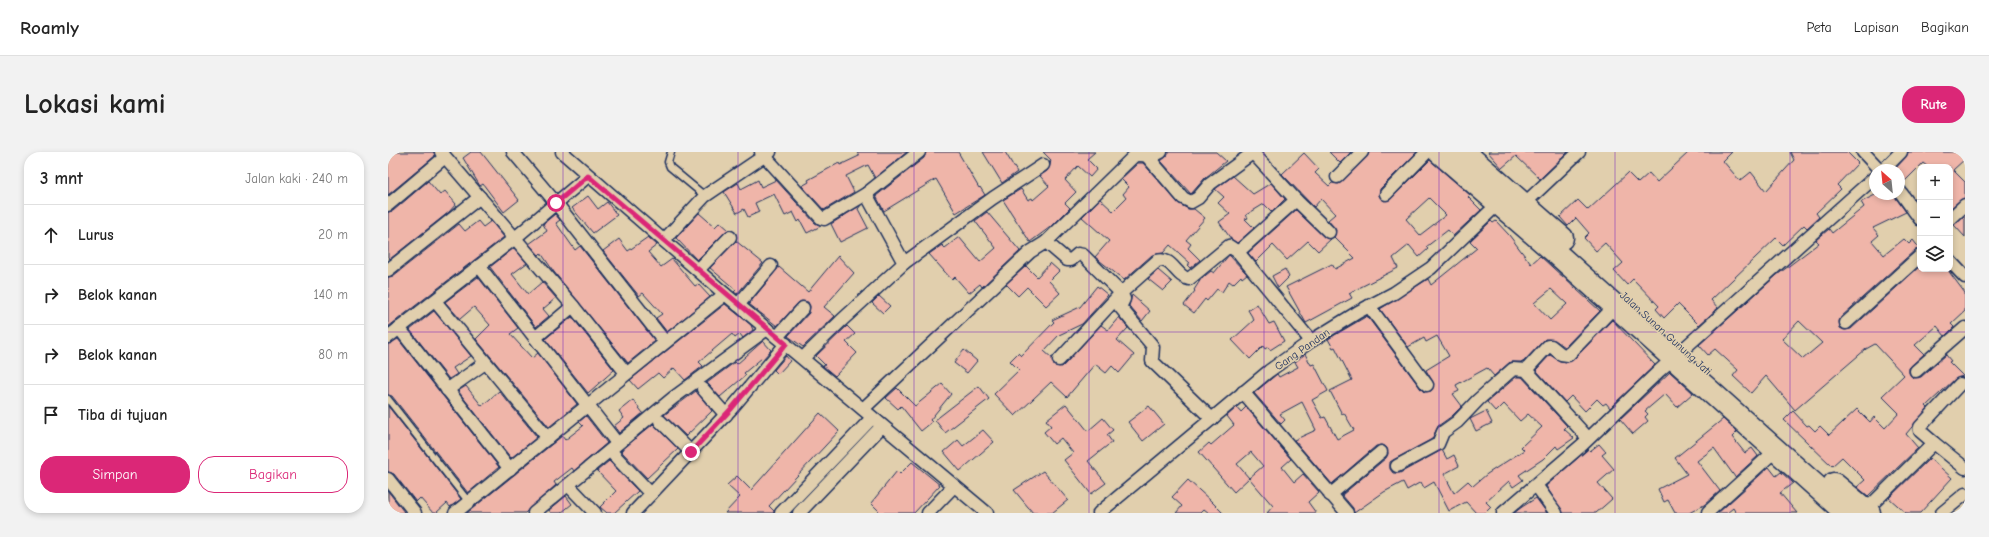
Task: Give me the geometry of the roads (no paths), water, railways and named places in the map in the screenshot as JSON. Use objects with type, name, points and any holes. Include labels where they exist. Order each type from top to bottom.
[{"type":"highway","points":[[1439,152],[1511,200]]},
{"type":"highway","points":[[1464,152],[1511,200],[1580,265],[1615,306],[1678,354],[1776,450],[1848,507]]},
{"type":"highway","name":"Jalan Sunan Gunung Jati","points":[[1580,265],[1848,507]]},
{"type":"street","points":[[513,152],[556,203],[665,342]]},
{"type":"street","points":[[562,152],[725,294],[987,513]]},
{"type":"street","points":[[664,240],[705,196],[765,153],[822,219],[828,217],[866,194],[919,152]]},
{"type":"street","points":[[1147,156],[1161,152]]},
{"type":"street","points":[[863,409],[1030,252],[1046,242],[1134,156],[1140,153],[1147,156],[1183,198],[1191,202],[1198,198],[1210,184],[1254,152],[1296,200],[1329,232]]},
{"type":"street","points":[[1337,177],[1362,152]]},
{"type":"street","points":[[1386,194],[1427,152]]},
{"type":"street","name":"Gang Pandan","points":[[1098,513],[1243,392],[1311,341],[1369,306],[1394,293],[1431,268],[1511,200],[1579,152]]},
{"type":"street","points":[[1863,152],[1876,164]]},
{"type":"street","points":[[1888,164],[1901,152]]},
{"type":"street","points":[[388,205],[443,154],[573,306],[626,373]]},
{"type":"street","points":[[803,358],[841,320],[904,263],[993,198],[1043,165]]},
{"type":"street","points":[[388,337],[515,238],[588,176]]},
{"type":"street","points":[[1503,513],[1536,485],[1678,354],[1869,182]]},
{"type":"street","points":[[866,194],[904,263]]},
{"type":"street","points":[[388,270],[480,196]]},
{"type":"street","points":[[1905,198],[1917,214]]},
{"type":"street","points":[[1238,252],[1296,200]]},
{"type":"street","points":[[1953,216],[1965,205]]},
{"type":"street","points":[[698,270],[730,237]]},
{"type":"street","points":[[1046,242],[1067,260],[1071,260],[1078,254],[1083,255],[1121,293],[1124,299],[1120,307],[1153,347],[1152,360],[1212,419]]},
{"type":"street","points":[[1059,360],[1121,293],[1157,261],[1167,261],[1184,277],[1189,279],[1225,247],[1229,246],[1238,252],[1311,341]]},
{"type":"street","points":[[1846,322],[1917,259]]},
{"type":"street","points":[[1953,264],[1965,277]]},
{"type":"street","points":[[479,266],[617,443]]},
{"type":"street","points":[[738,305],[771,266]]},
{"type":"street","points":[[455,513],[725,294]]},
{"type":"street","points":[[434,301],[548,438]]},
{"type":"street","points":[[535,338],[573,306]]},
{"type":"street","points":[[1369,306],[1427,385]]},
{"type":"street","points":[[1526,370],[1548,346],[1551,346],[1561,354],[1568,355],[1615,306]]},
{"type":"street","points":[[633,513],[726,415],[803,308]]},
{"type":"street","points":[[399,328],[510,469]]},
{"type":"street","points":[[534,513],[673,398],[767,328]]},
{"type":"street","points":[[1916,371],[1965,328]]},
{"type":"street","points":[[447,390],[485,363]]},
{"type":"street","points":[[1397,466],[1438,444],[1443,432],[1458,422],[1478,400],[1513,369],[1526,370],[1588,438]]},
{"type":"street","points":[[1960,384],[1920,427],[1920,431],[1965,468]]},
{"type":"street","points":[[703,389],[726,415]]},
{"type":"street","points":[[1243,392],[1346,513]]},
{"type":"street","points":[[781,513],[872,418]]},
{"type":"street","points":[[660,421],[691,452]]},
{"type":"street","points":[[799,513],[882,426]]},
{"type":"street","points":[[1848,507],[1934,443]]},
{"type":"street","points":[[1708,512],[1776,450]]},
{"type":"street","points":[[1330,495],[1381,452]]},
{"type":"street","points":[[614,455],[651,494]]},
{"type":"street","points":[[388,479],[415,513]]},
{"type":"street","points":[[1536,485],[1556,513]]},
{"type":"street","points":[[928,513],[954,486]]},
{"type":"street","points":[[572,489],[594,513]]},
{"type":"street","points":[[1942,513],[1965,494]]},
{"type":"lane","points":[[671,152],[668,162],[670,167],[705,196]]},
{"type":"lane","points":[[388,399],[468,501]]}]
